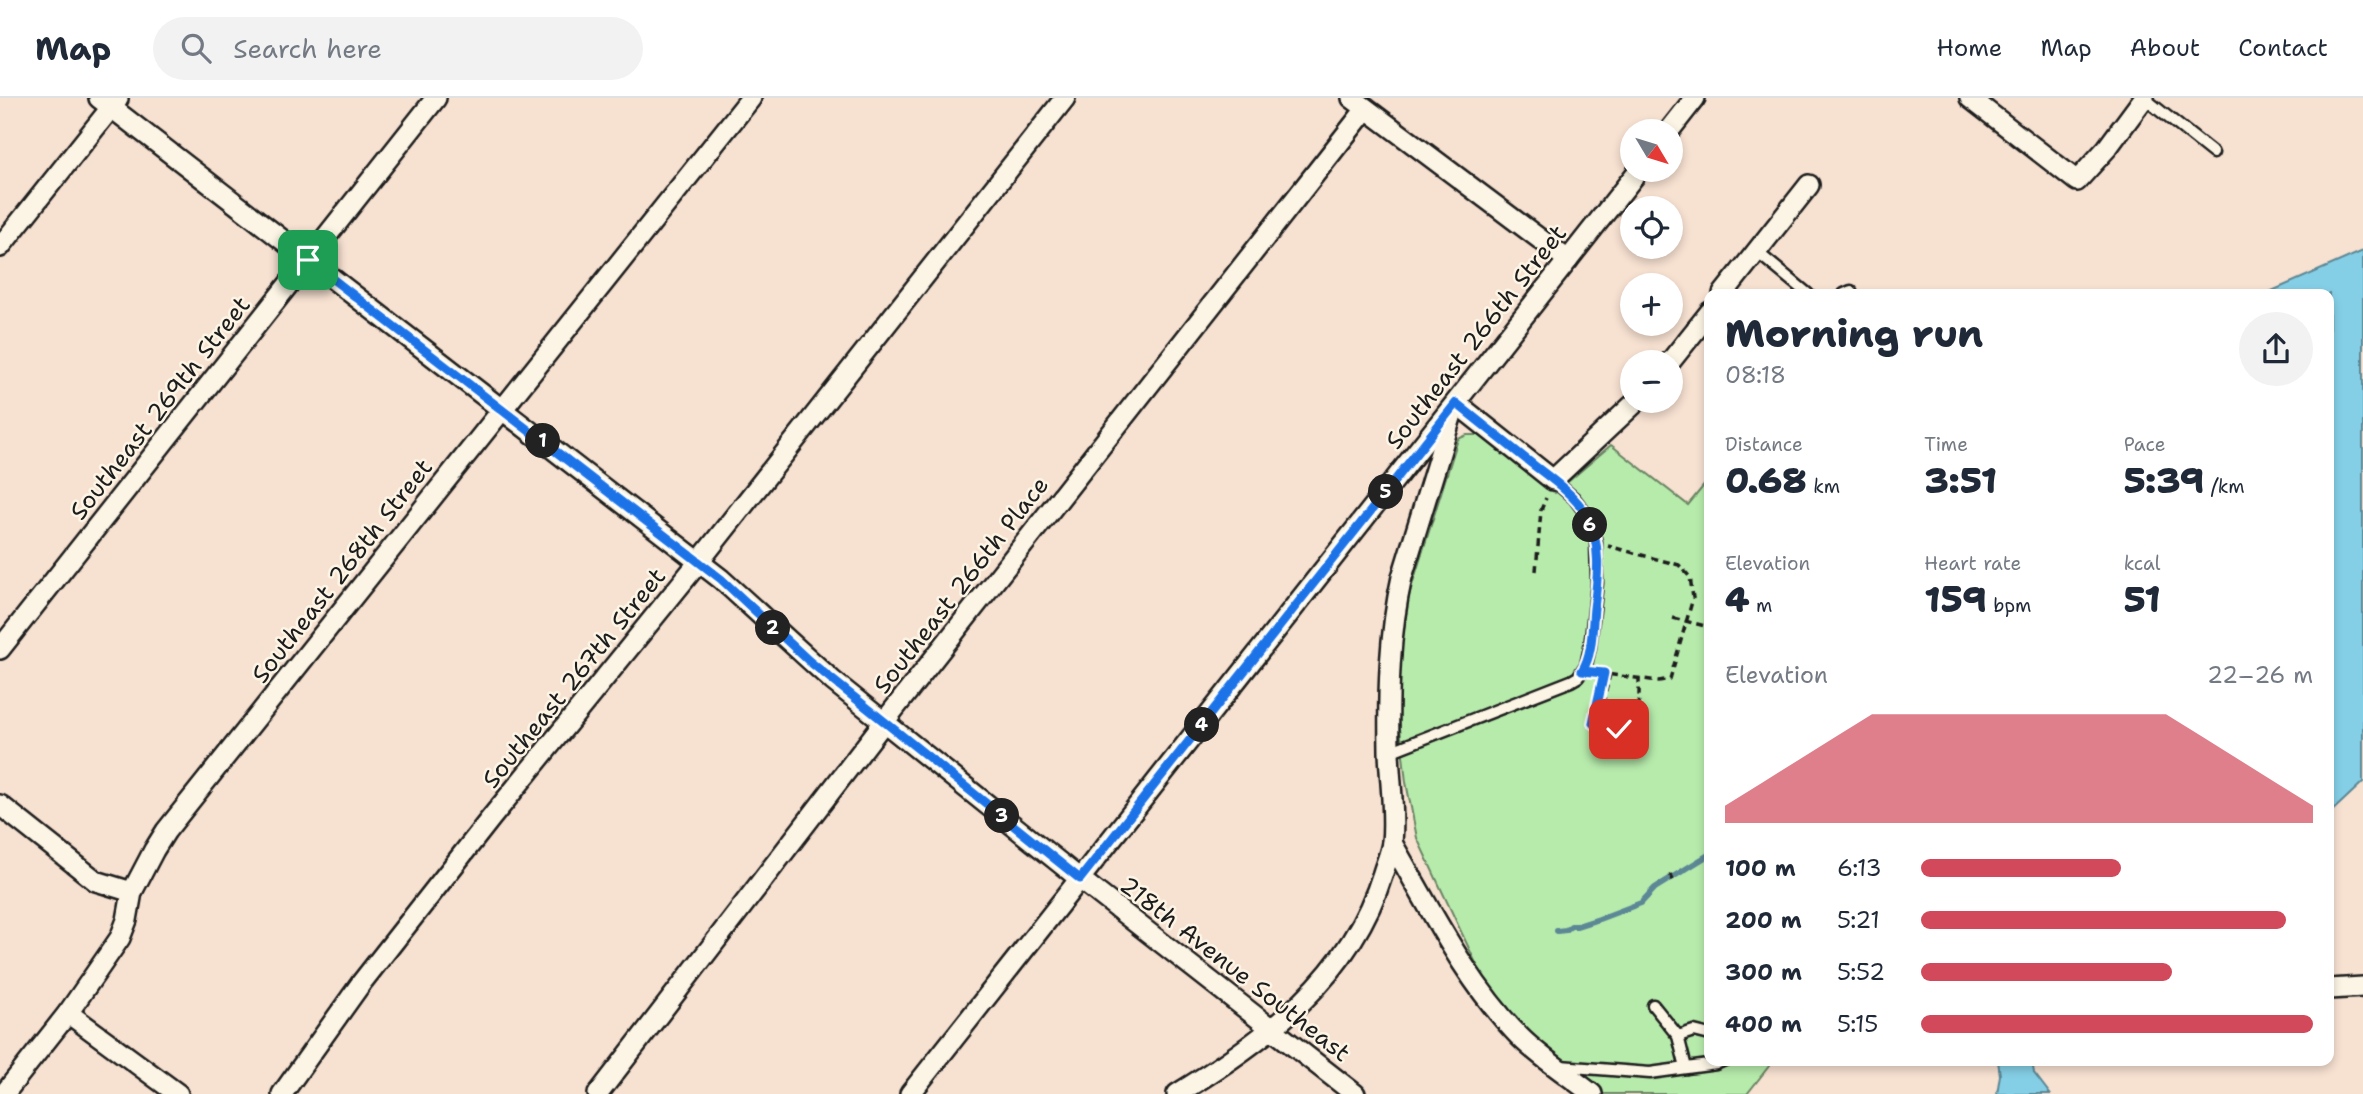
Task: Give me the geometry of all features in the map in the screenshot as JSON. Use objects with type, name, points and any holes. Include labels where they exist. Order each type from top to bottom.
[{"type":"street","name":"Southeast 269th Street","points":[[0,649],[436,98]]},
{"type":"street","name":"Southeast 268th Street","points":[[4,1094],[68,1013],[120,939],[132,892],[166,831],[751,98]]},
{"type":"street","name":"Southeast 267th Street","points":[[282,1094],[371,971],[1065,98]]},
{"type":"street","points":[[1678,119],[1695,98]]},
{"type":"street","points":[[1970,98],[2077,181],[2107,148],[2144,98]]},
{"type":"street","name":"218th Avenue Southeast","points":[[110,101],[308,260],[721,579],[809,661],[884,722],[1355,1094]]},
{"type":"street","points":[[0,247],[110,101]]},
{"type":"street","points":[[1359,104],[1568,260]]},
{"type":"street","name":"Southeast 266th Place","points":[[598,1094],[1359,104]]},
{"type":"street","name":"Southeast 266th Street","points":[[910,1094],[1630,182]]},
{"type":"street","points":[[1727,289],[1809,185]]},
{"type":"street","points":[[1680,350],[1704,320]]},
{"type":"street","points":[[1177,1094],[1221,1067],[1304,1000],[1342,958],[1365,920],[1379,886],[1392,843],[1390,665],[1396,602],[1456,403],[1553,480],[1624,413]]},
{"type":"street","points":[[0,805],[96,881],[132,892]]},
{"type":"street","points":[[1392,843],[1452,948],[1484,992],[1520,1037],[1592,1094]]},
{"type":"street","points":[[2334,989],[2363,987]]},
{"type":"street","points":[[68,1013],[178,1094]]},
{"type":"lane","points":[[2144,98],[2213,153]]},
{"type":"lane","points":[[1757,252],[1802,289]]},
{"type":"lane","points":[[1389,752],[1571,681],[1582,671],[1590,647],[1597,583],[1596,543],[1586,514],[1574,498],[1553,480]]},
{"type":"lane","points":[[1653,1004],[1678,1036],[1686,1068]]},
{"type":"lane","points":[[1678,1036],[1694,1031],[1704,1032]]},
{"type":"lane","points":[[1556,1066],[1650,1073],[1704,1064]]},
{"type":"path","points":[[1536,571],[1542,510],[1553,480]]},
{"type":"path","points":[[1582,671],[1665,681],[1670,679],[1693,588],[1690,578],[1679,565],[1596,543]]},
{"type":"path","points":[[1673,618],[1704,626]]},
{"type":"path","points":[[1604,673],[1593,723],[1619,729],[1634,718],[1639,709],[1639,678]]},
{"type":"path","points":[[1595,739],[1610,674]]},
{"type":"path","points":[[1670,874],[1675,884]]},
{"type":"green space","points":[[1467,435],[1479,435],[1555,493],[1611,445],[1688,505],[1704,485],[1704,1066],[1769,1066],[1747,1094],[1599,1094],[1524,1036],[1489,991],[1417,838],[1406,782],[1395,683],[1409,595],[1458,439]]},
{"type":"water","points":[[2363,251],[2363,782],[2334,809],[2334,289],[2276,289]]},
{"type":"water","points":[[1999,1066],[2033,1066],[2034,1073],[2050,1094],[1997,1094]]},
{"type":"waterway","points":[[1557,931],[1641,903],[1655,888],[1704,858]]},
{"type":"route","points":[[308,260],[721,579],[809,661],[1080,879],[1456,403],[1553,480],[1574,498],[1586,514],[1596,541],[1597,583],[1590,647],[1582,671],[1604,673],[1593,723],[1619,729]]}]
